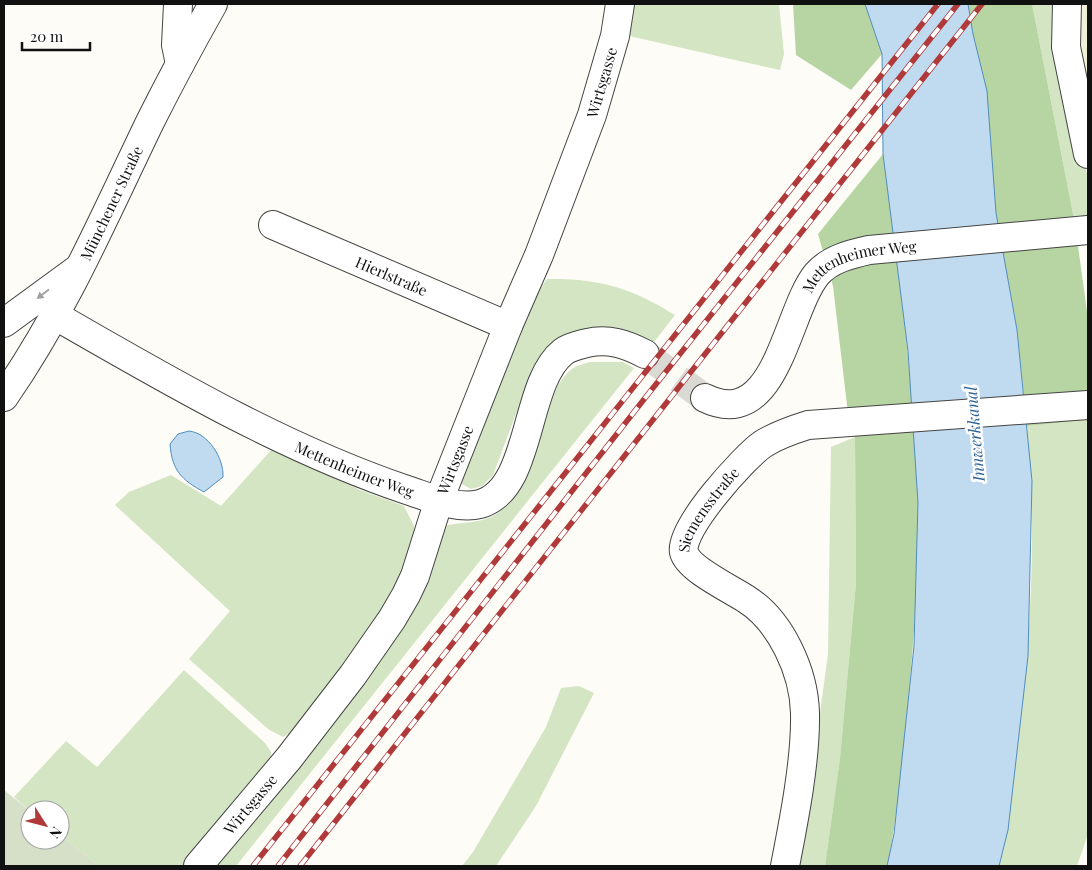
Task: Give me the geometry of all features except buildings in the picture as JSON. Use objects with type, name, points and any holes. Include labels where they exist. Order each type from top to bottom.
[{"type":"street","points":[[178,4],[176,45],[180,64]]},
{"type":"street","name":"Münchener Straße","points":[[4,397],[56,316],[180,64],[213,4]]},
{"type":"street","name":"Wirtsgasse","points":[[198,866],[289,758],[353,675],[392,619],[415,576],[439,500],[508,326],[539,255],[592,115],[615,36],[620,4]]},
{"type":"street","points":[[1067,4],[1066,47],[1088,154]]},
{"type":"street","name":"Hierlstraße","points":[[274,225],[508,326]]},
{"type":"street","name":"Mettenheimer Weg","points":[[705,398],[717,404],[726,405],[747,400],[757,394],[775,366],[804,293],[818,272],[836,260],[868,250],[1088,230]]},
{"type":"street","points":[[4,323],[82,266]]},
{"type":"street","name":"Mettenheimer Weg","points":[[56,316],[187,391],[291,443],[366,476],[439,500],[466,506],[482,504],[496,496],[508,482],[517,463],[542,386],[551,366],[563,352],[578,345],[609,341],[629,345],[645,354]]},
{"type":"street","name":"Siemensstraße","points":[[785,866],[793,827],[803,742],[805,713],[802,687],[790,654],[766,616],[749,600],[689,561],[683,547],[696,521],[717,490],[738,466],[762,445],[779,435],[808,425],[1088,405]]},
{"type":"green space","points":[[631,4],[779,4],[784,54],[780,70],[629,36]]},
{"type":"green space","points":[[793,4],[865,4],[882,54],[851,90],[796,55]]},
{"type":"green space","points":[[968,4],[1032,4],[1075,224],[1088,319],[1088,420],[1027,426],[1017,330],[996,213]]},
{"type":"green space","points":[[1032,4],[1060,4],[1061,47],[1088,179],[1088,214],[1075,224]]},
{"type":"green space","points":[[1074,4],[1088,4],[1088,100],[1075,41]]},
{"type":"green space","points":[[883,154],[905,328],[916,458],[918,531],[913,646],[898,799],[887,866],[825,866],[840,758],[856,583],[855,437],[849,422],[833,286],[818,234]]},
{"type":"green space","points":[[547,279],[582,280],[614,286],[644,298],[675,315],[654,342],[621,329],[605,327],[589,328],[560,340],[534,366],[493,475],[482,486],[471,489],[460,483],[533,298]]},
{"type":"green space","points":[[590,362],[623,362],[634,368],[236,866],[208,866],[441,527],[483,520],[496,514],[511,501],[523,484],[550,401],[560,383],[572,369]]},
{"type":"green space","points":[[1088,420],[1088,834],[1077,866],[999,866],[1015,768],[1027,658],[1031,581],[1032,503],[1027,426]]},
{"type":"green space","points":[[855,437],[856,583],[840,758],[825,866],[799,866],[828,654],[831,447]]},
{"type":"green space","points":[[273,448],[360,490],[404,506],[414,526],[414,544],[388,607],[297,730],[283,737],[268,729],[189,659],[230,611],[115,505],[129,492],[171,475],[221,506]]},
{"type":"green space","points":[[184,670],[265,743],[271,752],[271,765],[190,866],[99,866],[70,843],[70,800],[20,800],[20,802],[14,797],[66,741],[97,767]]},
{"type":"green space","points":[[579,686],[594,693],[536,806],[496,866],[462,866],[473,852],[546,727],[561,688]]},
{"type":"green space","points":[[4,790],[20,803],[20,850],[70,850],[70,843],[99,866],[4,866]]},
{"type":"water","name":"Innwerkkanal","points":[[865,4],[968,4],[973,34],[987,91],[996,213],[1017,330],[1032,481],[1028,656],[1008,830],[999,866],[887,866],[894,834],[914,646],[918,503],[908,351],[883,154],[882,54]]},
{"type":"water","points":[[189,431],[202,436],[208,441],[218,455],[223,470],[223,477],[204,492],[184,479],[176,468],[171,453],[170,444],[178,434]]},
{"type":"tunnel","points":[[645,354],[705,398]]},
{"type":"railway","points":[[253,866],[938,4]]},
{"type":"railway","points":[[278,866],[645,398],[958,4]]},
{"type":"railway","points":[[300,866],[982,4]]}]
